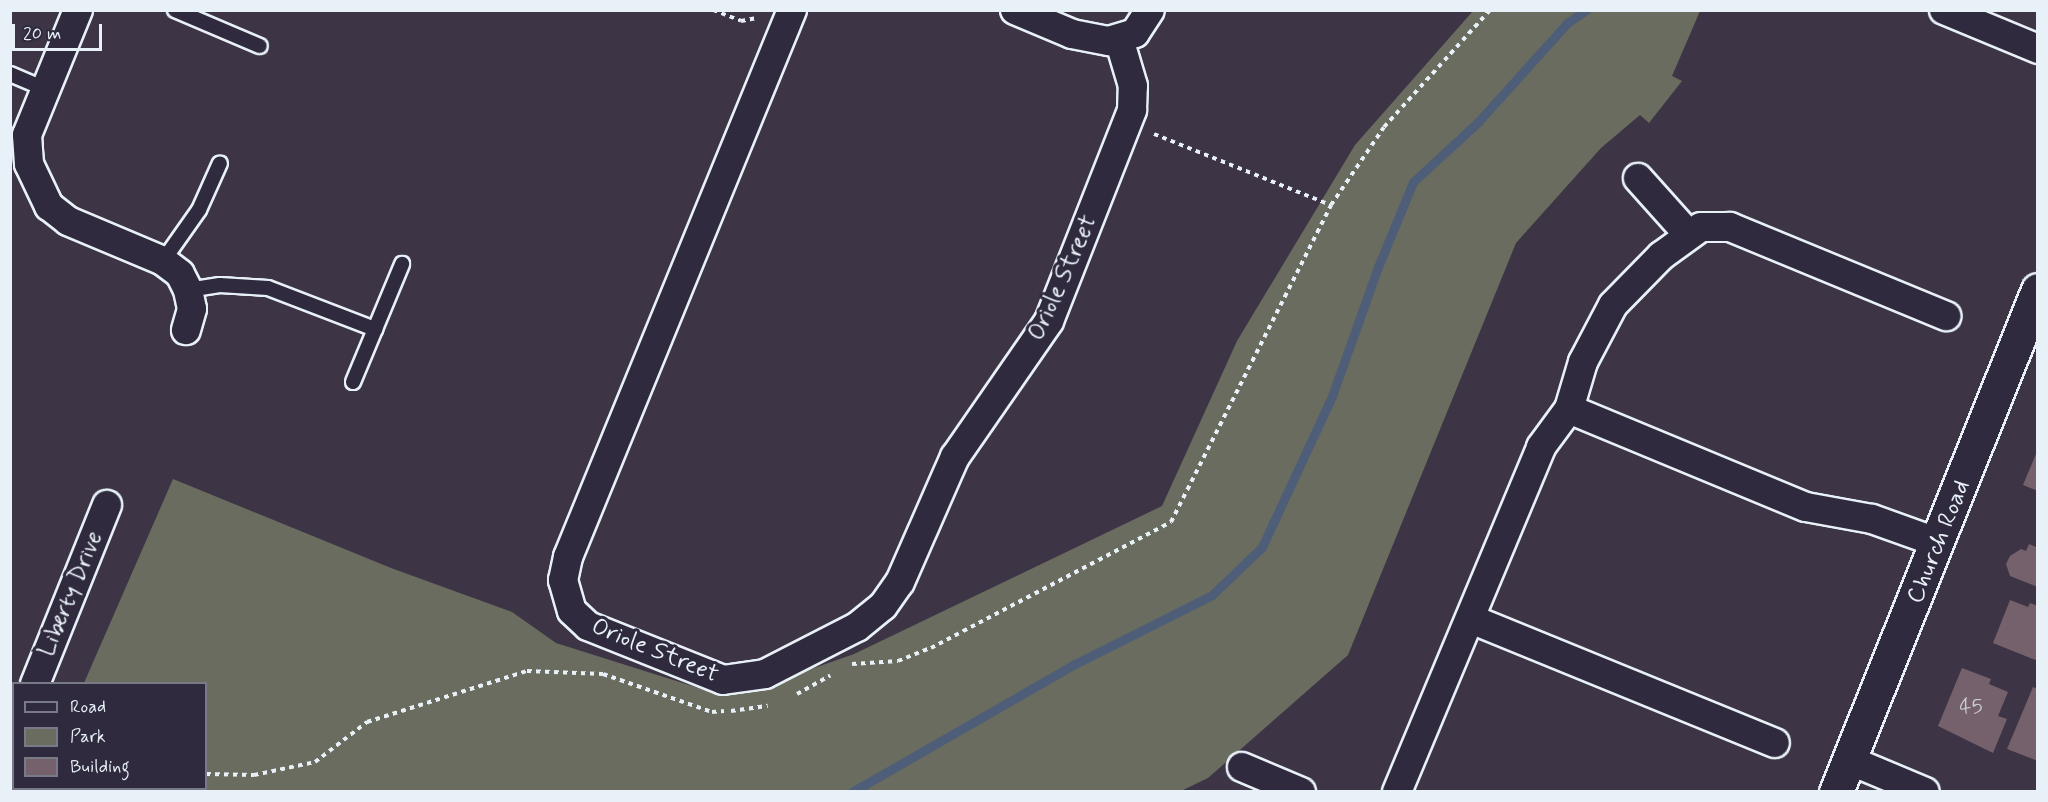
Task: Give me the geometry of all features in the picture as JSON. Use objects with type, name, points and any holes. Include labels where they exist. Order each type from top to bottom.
[{"type":"street","points":[[78,10],[27,135],[29,164],[49,206],[68,221],[163,261],[180,274],[188,290],[192,309],[186,330]]},
{"type":"street","points":[[1015,10],[1085,38],[1119,39],[1135,33],[1150,10]]},
{"type":"street","points":[[1944,10],[2037,49]]},
{"type":"street","name":"Oriole Street","points":[[778,12],[568,557],[563,580],[572,611],[588,626],[695,672],[723,680],[765,674],[857,627],[892,596],[955,456],[1046,328],[1128,123],[1134,97],[1119,39]]},
{"type":"street","points":[[1638,178],[1688,234]]},
{"type":"street","points":[[1397,792],[1541,447],[1569,409],[1583,362],[1613,305],[1661,256],[1688,234],[1709,225],[1730,227],[1946,316]]},
{"type":"street","name":"Church Road","points":[[1836,792],[1939,543],[2037,290]]},
{"type":"street","points":[[1569,409],[1806,507],[1872,519],[1939,543]]},
{"type":"street","name":"Liberty Drive","points":[[35,682],[107,505]]},
{"type":"street","points":[[1471,619],[1775,743]]},
{"type":"street","points":[[1849,760],[1925,792]]},
{"type":"street","points":[[1242,767],[1301,792]]},
{"type":"lane","points":[[175,10],[260,46]]},
{"type":"lane","points":[[10,74],[45,89]]},
{"type":"lane","points":[[163,261],[199,210],[220,163]]},
{"type":"lane","points":[[353,382],[402,264]]},
{"type":"lane","points":[[188,290],[220,285],[268,288],[375,329]]},
{"type":"path","points":[[713,10],[741,21],[757,19],[778,12]]},
{"type":"path","points":[[791,696],[850,664],[898,661],[931,648],[1171,522],[1331,206],[1384,127],[1490,10]]},
{"type":"path","points":[[1128,123],[1331,206]]},
{"type":"path","points":[[207,774],[254,776],[315,762],[368,722],[527,671],[603,674],[712,712],[758,710],[780,701]]},
{"type":"green space","points":[[1473,11],[1700,11],[1672,76],[1682,81],[1649,123],[1640,115],[1601,148],[1516,243],[1348,655],[1208,778],[1181,791],[21,792],[207,790],[207,682],[84,682],[173,479],[391,568],[512,612],[556,643],[705,690],[743,693],[854,654],[1162,506],[1237,341],[1355,145]]},
{"type":"building","points":[[2036,454],[2038,455],[2038,491],[2023,485]]},
{"type":"building","points":[[2029,544],[2038,548],[2038,587],[2010,576],[2006,564],[2010,556],[2021,549],[2026,551]]},
{"type":"building","points":[[2010,600],[2028,607],[2030,603],[2038,606],[2038,661],[1993,643]]},
{"type":"building","points":[[1962,668],[1991,679],[1989,684],[2008,692],[1998,716],[2007,719],[1993,753],[1938,726]]},
{"type":"building","points":[[2033,687],[2038,689],[2038,761],[2007,749]]},
{"type":"waterway","points":[[852,792],[1075,664],[1212,595],[1262,547],[1332,396],[1378,267],[1413,182],[1478,122],[1567,23],[1586,10]]}]
